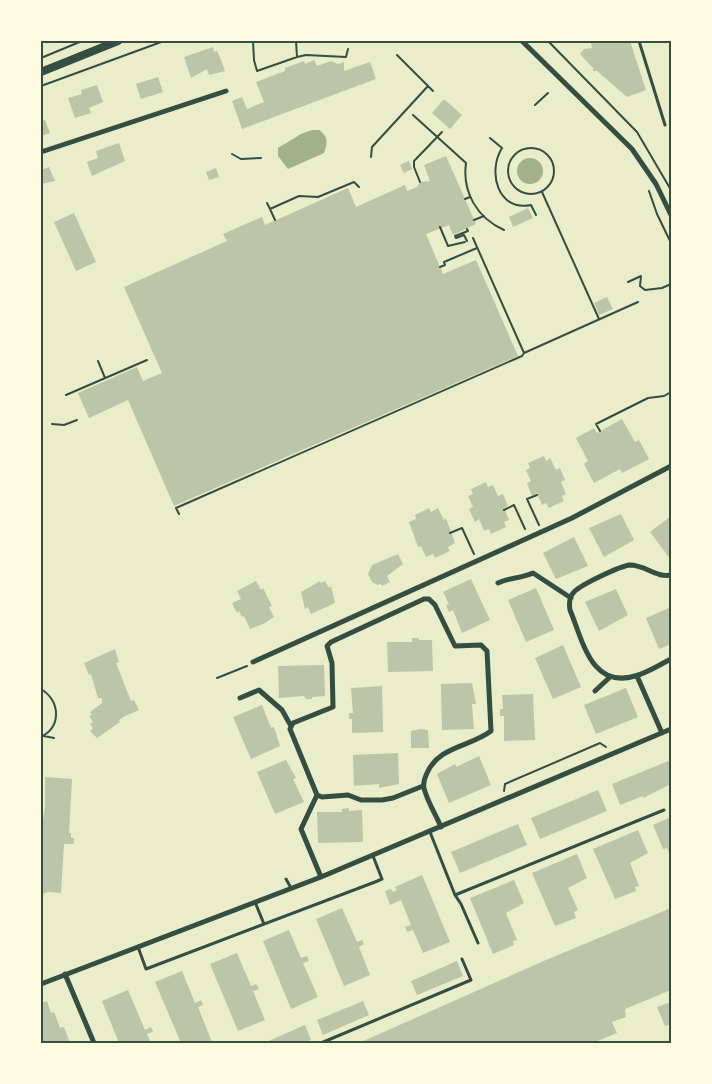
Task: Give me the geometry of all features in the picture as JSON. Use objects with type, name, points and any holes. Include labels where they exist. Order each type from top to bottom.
[{"type":"street","points":[[41,72],[118,41]]},
{"type":"street","points":[[522,41],[632,149],[656,184],[671,214]]},
{"type":"street","points":[[41,152],[226,91]]},
{"type":"street","points":[[253,662],[572,518],[671,466]]},
{"type":"street","points":[[671,575],[659,575],[630,565],[580,586],[571,598],[570,610],[590,658],[599,672],[610,677],[637,676],[671,659]]},
{"type":"street","points":[[498,583],[509,578],[520,579],[533,573],[571,598]]},
{"type":"street","points":[[291,726],[333,707],[332,663],[327,646],[331,642],[424,599],[429,599],[435,605],[455,646],[481,645],[486,648],[491,731],[483,737],[437,758],[430,766],[423,786],[441,827]]},
{"type":"street","points":[[637,676],[662,733]]},
{"type":"street","points":[[595,691],[610,677]]},
{"type":"street","points":[[240,698],[258,690],[282,710],[291,726],[290,732],[318,795],[322,797],[348,795],[361,800],[382,800],[393,798],[423,786]]},
{"type":"street","points":[[41,984],[372,856],[671,730]]},
{"type":"street","points":[[318,795],[301,829],[321,876]]},
{"type":"street","points":[[64,974],[94,1043]]},
{"type":"lane","points":[[639,41],[665,125]]},
{"type":"lane","points":[[455,895],[664,810]]},
{"type":"lane","points":[[430,832],[455,895],[461,904],[478,943]]},
{"type":"lane","points":[[138,946],[146,969],[382,879],[372,856]]},
{"type":"lane","points":[[286,879],[291,888]]},
{"type":"lane","points":[[255,902],[264,924]]},
{"type":"lane","points":[[322,1043],[471,980],[462,959]]},
{"type":"path","points":[[41,58],[82,41]]},
{"type":"path","points":[[41,86],[164,41]]},
{"type":"path","points":[[253,41],[254,60],[257,71],[306,55],[346,57],[348,49]]},
{"type":"path","points":[[296,41],[297,57]]},
{"type":"path","points":[[555,41],[549,43],[637,132],[671,190]]},
{"type":"path","points":[[397,55],[433,91]]},
{"type":"path","points":[[371,157],[372,147],[428,86]]},
{"type":"path","points":[[535,105],[548,93]]},
{"type":"path","points":[[413,115],[466,163],[465,179],[470,197],[484,216],[504,230]]},
{"type":"path","points":[[420,182],[414,167],[414,161],[442,132]]},
{"type":"path","points":[[490,138],[502,148],[494,167],[496,184],[509,200],[521,206],[531,205],[536,215]]},
{"type":"path","points":[[526,148],[538,149],[552,161],[553,178],[542,192],[528,194],[515,188],[510,182],[508,168],[510,161],[519,151],[526,148]]},
{"type":"path","points":[[232,154],[241,159],[261,158]]},
{"type":"path","points":[[270,209],[299,196],[318,198],[354,182],[359,187]]},
{"type":"path","points":[[647,184],[657,214],[671,243]]},
{"type":"path","points":[[542,192],[599,320]]},
{"type":"path","points":[[465,199],[470,197]]},
{"type":"path","points":[[267,203],[275,220]]},
{"type":"path","points":[[474,220],[484,216]]},
{"type":"path","points":[[440,227],[448,246],[466,242],[464,235],[456,238],[455,236],[468,231],[467,229]]},
{"type":"path","points":[[473,238],[524,353]]},
{"type":"path","points":[[440,267],[445,265],[444,262],[477,248]]},
{"type":"path","points":[[628,282],[641,276],[640,286],[645,290],[662,288],[671,284]]},
{"type":"path","points":[[179,514],[176,508],[522,356],[524,353],[638,302]]},
{"type":"path","points":[[66,395],[147,360]]},
{"type":"path","points":[[98,361],[105,378]]},
{"type":"path","points":[[600,431],[596,424],[648,398],[664,396],[671,392]]},
{"type":"path","points":[[52,424],[64,425],[77,420]]},
{"type":"path","points":[[537,495],[527,499],[539,525]]},
{"type":"path","points":[[504,510],[514,505],[526,530]]},
{"type":"path","points":[[450,533],[462,528],[474,554]]},
{"type":"path","points":[[217,678],[253,662]]},
{"type":"path","points":[[41,690],[52,698],[57,711],[54,725],[42,737]]},
{"type":"path","points":[[42,737],[54,738]]},
{"type":"path","points":[[503,794],[505,784],[600,743],[608,749]]},
{"type":"shaded area","points":[[312,130],[319,130],[326,137],[327,142],[324,153],[288,169],[278,156],[278,148],[301,134]]},
{"type":"shaded area","points":[[530,158],[539,162],[543,171],[539,180],[530,184],[521,180],[517,171],[521,162]]},
{"type":"building","points":[[630,41],[646,90],[627,97],[597,71],[593,71],[593,68],[580,54],[584,49],[592,48],[591,43]]},
{"type":"building","points":[[213,47],[214,52],[217,51],[225,71],[209,75],[207,69],[191,78],[184,57]]},
{"type":"building","points":[[314,60],[317,66],[331,61],[338,64],[344,62],[344,71],[370,62],[376,79],[242,129],[232,101],[242,97],[247,109],[264,102],[256,82],[285,71],[285,68],[304,61],[305,64]]},
{"type":"building","points":[[158,77],[163,92],[141,99],[136,84]]},
{"type":"building","points":[[97,85],[103,102],[89,108],[91,113],[75,118],[68,98],[82,94],[81,90]]},
{"type":"building","points":[[444,99],[462,115],[450,129],[432,113]]},
{"type":"building","points":[[45,120],[50,133],[41,136],[41,121]]},
{"type":"building","points":[[119,143],[125,161],[92,176],[87,162],[98,158],[96,151]]},
{"type":"building","points":[[446,156],[476,224],[453,235],[449,225],[426,234],[443,274],[476,260],[518,356],[174,506],[128,400],[89,418],[78,393],[137,367],[143,381],[162,373],[124,287],[227,241],[223,234],[262,217],[265,225],[348,188],[356,207],[405,185],[407,191],[417,187],[420,182],[430,181],[424,165]]},
{"type":"building","points":[[409,161],[412,169],[404,173],[400,165]]},
{"type":"building","points":[[49,167],[55,181],[41,184],[41,170]]},
{"type":"building","points":[[216,168],[219,177],[209,180],[206,172]]},
{"type":"building","points":[[528,208],[533,218],[513,227],[509,217]]},
{"type":"building","points":[[74,213],[96,262],[76,271],[54,222]]},
{"type":"building","points":[[607,297],[613,309],[599,315],[594,303]]},
{"type":"building","points":[[622,419],[635,442],[639,440],[649,459],[622,473],[620,469],[594,483],[584,464],[588,461],[576,438],[594,428],[597,433]]},
{"type":"building","points":[[544,456],[546,461],[550,458],[556,470],[560,468],[565,480],[561,482],[566,494],[562,496],[564,501],[549,508],[546,503],[542,505],[537,493],[532,496],[527,483],[531,481],[526,470],[530,468],[528,463]]},
{"type":"building","points":[[486,482],[488,487],[493,485],[498,496],[503,494],[508,506],[504,508],[509,520],[504,522],[506,527],[491,534],[489,529],[484,531],[479,519],[475,522],[469,509],[473,507],[468,496],[473,494],[471,489]]},
{"type":"building","points":[[429,508],[431,512],[438,508],[444,520],[446,518],[455,543],[448,547],[450,551],[435,558],[433,554],[426,557],[421,546],[418,547],[409,522],[416,519],[415,515]]},
{"type":"building","points":[[621,514],[634,540],[604,557],[589,528]]},
{"type":"building","points":[[671,516],[671,560],[650,532]]},
{"type":"building","points":[[574,537],[588,566],[556,579],[543,553]]},
{"type":"building","points":[[398,554],[403,564],[387,576],[390,582],[382,586],[372,582],[368,574],[372,565]]},
{"type":"building","points":[[471,579],[490,620],[462,633],[453,610],[449,612],[446,605],[449,604],[443,592]]},
{"type":"building","points":[[256,581],[261,590],[263,588],[272,606],[269,607],[274,617],[250,629],[244,616],[242,617],[239,611],[237,613],[232,603],[241,599],[237,591]]},
{"type":"building","points":[[320,581],[321,583],[325,581],[329,588],[331,586],[335,603],[311,614],[308,607],[305,609],[301,592]]},
{"type":"building","points":[[536,588],[554,630],[526,642],[508,600]]},
{"type":"building","points":[[616,589],[628,615],[599,631],[585,602]]},
{"type":"building","points":[[671,607],[671,644],[659,649],[646,618]]},
{"type":"building","points":[[412,638],[432,640],[433,671],[388,672],[387,642],[412,642]]},
{"type":"building","points":[[563,645],[581,687],[553,699],[535,658]]},
{"type":"building","points":[[115,649],[119,662],[116,663],[131,701],[134,700],[139,710],[119,720],[120,722],[97,738],[90,731],[93,728],[90,724],[93,722],[89,716],[92,715],[90,712],[102,703],[102,698],[98,698],[91,674],[89,675],[84,663]]},
{"type":"building","points":[[324,665],[325,696],[312,697],[312,699],[306,699],[304,696],[279,698],[278,666]]},
{"type":"building","points":[[472,683],[476,704],[472,704],[474,729],[442,730],[441,684]]},
{"type":"building","points":[[382,686],[383,732],[352,733],[352,719],[349,719],[349,713],[353,713],[351,688]]},
{"type":"building","points":[[626,688],[638,717],[596,734],[584,705]]},
{"type":"building","points":[[533,694],[535,740],[504,741],[504,716],[500,716],[500,709],[503,709],[502,695]]},
{"type":"building","points":[[262,705],[271,728],[274,727],[280,746],[251,759],[233,717]]},
{"type":"building","points":[[428,730],[429,748],[411,748],[411,731]]},
{"type":"building","points":[[398,753],[399,784],[379,788],[379,784],[354,786],[353,755]]},
{"type":"building","points":[[479,756],[491,785],[449,803],[437,774],[455,764],[456,767]]},
{"type":"building","points":[[286,760],[296,778],[293,779],[304,802],[275,814],[257,772]]},
{"type":"building","points":[[671,760],[671,784],[643,798],[643,796],[620,805],[612,784]]},
{"type":"building","points":[[45,777],[72,779],[69,833],[71,833],[71,838],[74,838],[74,844],[64,844],[61,893],[48,892],[41,896],[41,832],[45,807]]},
{"type":"building","points":[[598,790],[607,811],[540,839],[531,818]]},
{"type":"building","points":[[349,808],[349,811],[362,810],[363,842],[318,843],[317,812],[342,812],[342,809]]},
{"type":"building","points":[[671,817],[671,857],[667,848],[663,849],[653,825]]},
{"type":"building","points":[[518,824],[527,845],[460,873],[451,852]]},
{"type":"building","points":[[638,830],[648,853],[630,863],[639,886],[635,887],[636,891],[615,899],[593,849]]},
{"type":"building","points":[[577,854],[587,878],[568,888],[578,910],[574,912],[576,918],[555,926],[532,873]]},
{"type":"building","points":[[422,875],[450,942],[423,953],[413,930],[407,932],[405,927],[411,925],[401,900],[390,905],[385,891],[391,889],[393,892],[397,890],[395,887]]},
{"type":"building","points":[[514,880],[524,903],[506,913],[517,940],[513,941],[514,945],[493,954],[470,898]]},
{"type":"building","points":[[342,908],[357,942],[362,940],[364,944],[359,947],[370,975],[344,986],[316,919]]},
{"type":"building","points":[[671,908],[671,990],[625,1009],[626,1017],[612,1022],[617,1033],[593,1043],[359,1043],[546,960]]},
{"type":"building","points":[[289,930],[301,958],[307,956],[309,961],[303,963],[318,997],[291,1009],[263,941]]},
{"type":"building","points":[[237,953],[251,986],[256,984],[259,989],[253,991],[265,1020],[238,1031],[210,964]]},
{"type":"building","points":[[457,961],[463,976],[417,995],[411,981]]},
{"type":"building","points":[[182,971],[195,1003],[201,1000],[203,1005],[198,1007],[212,1042],[210,1043],[181,1043],[155,982]]},
{"type":"building","points":[[128,990],[145,1030],[151,1027],[153,1032],[147,1034],[151,1043],[119,1043],[102,1001]]},
{"type":"building","points":[[47,1001],[51,1013],[54,1012],[60,1028],[64,1027],[70,1043],[41,1043],[41,1003]]},
{"type":"building","points":[[363,1001],[369,1015],[323,1035],[317,1020]]},
{"type":"building","points":[[671,1002],[671,1024],[665,1026],[657,1007]]},
{"type":"building","points":[[305,1025],[311,1040],[304,1043],[264,1043]]}]
